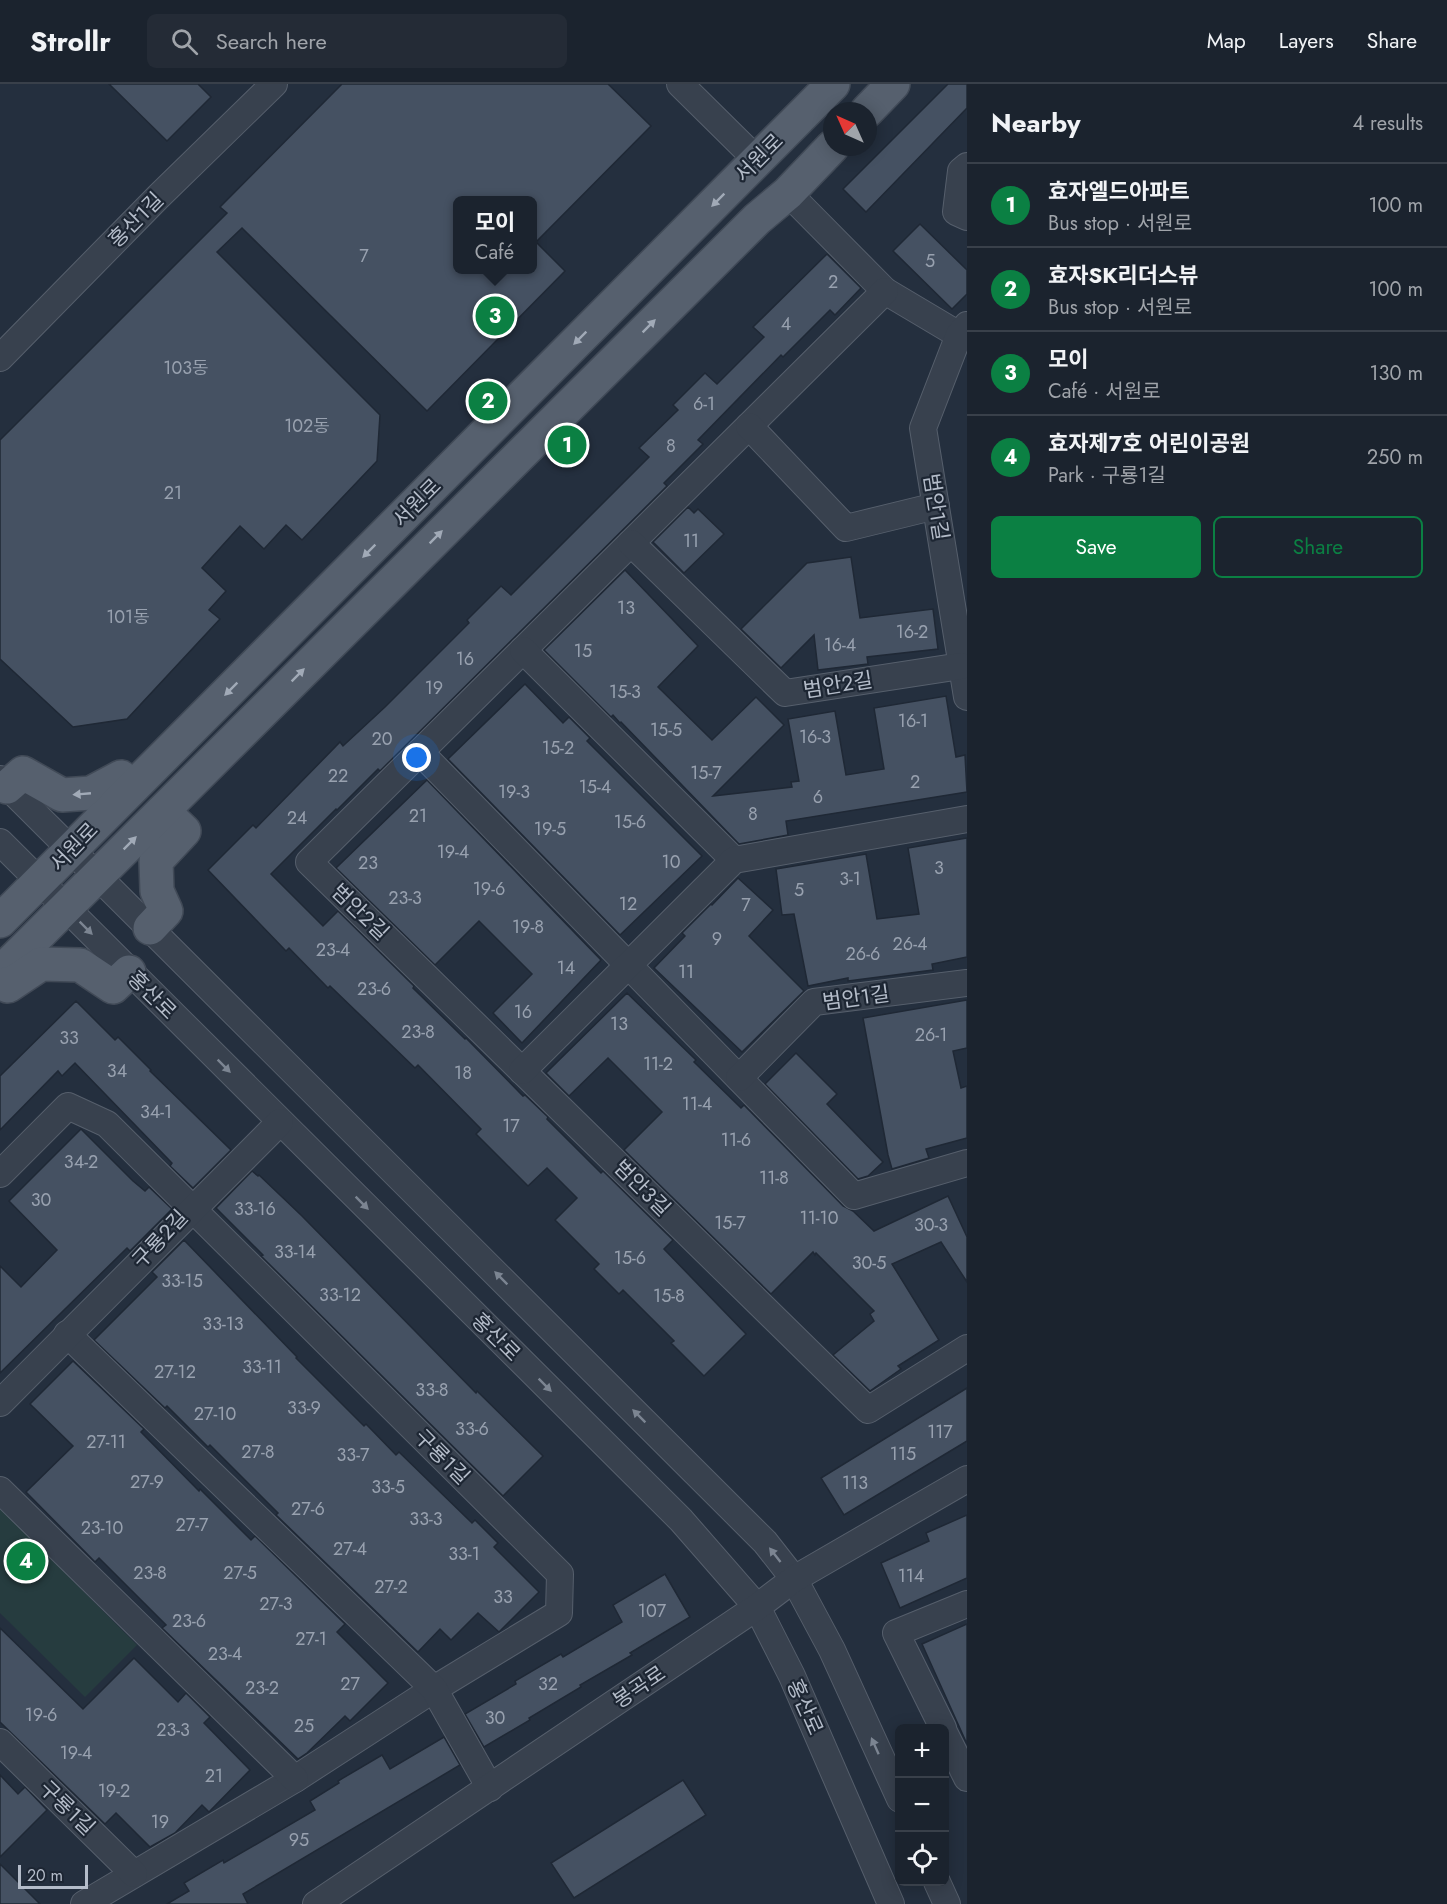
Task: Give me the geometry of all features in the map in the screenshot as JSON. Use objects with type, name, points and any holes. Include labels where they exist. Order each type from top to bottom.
[{"type":"main road","name":"서원로","points":[[0,921],[833,84]]},
{"type":"main road","points":[[876,102],[893,84]]},
{"type":"main road","name":"서원로","points":[[0,973],[748,227],[788,193],[823,156]]},
{"type":"main road","points":[[4,783],[23,773],[63,795],[92,793],[121,777],[133,788]]},
{"type":"main road","points":[[150,928],[166,912],[157,891],[156,861],[184,831],[162,811]]},
{"type":"main road","points":[[0,979],[8,986],[41,964],[80,965],[113,987],[129,972]]},
{"type":"street","name":"홍산1길","points":[[0,357],[158,197],[274,84]]},
{"type":"street","points":[[680,84],[757,160]]},
{"type":"street","points":[[967,166],[961,171],[956,212],[967,217]]},
{"type":"street","points":[[788,193],[885,291],[963,330]]},
{"type":"street","name":"범안2길","points":[[522,1071],[309,862],[885,291]]},
{"type":"street","name":"범안1길","points":[[963,330],[923,428],[967,697]]},
{"type":"street","points":[[749,426],[846,528],[936,506]]},
{"type":"street","name":"범안2길","points":[[631,543],[785,693],[961,666]]},
{"type":"street","points":[[523,650],[734,860]]},
{"type":"street","points":[[420,752],[855,1196],[967,1163]]},
{"type":"street","points":[[4,783],[765,1542],[794,1579],[832,1650],[895,1788]]},
{"type":"street","points":[[522,1071],[734,860],[967,819]]},
{"type":"street","name":"홍산로","points":[[0,842],[681,1520],[757,1607],[792,1676],[891,1904]]},
{"type":"street","name":"범안1길","points":[[739,1078],[814,1002],[967,983]]},
{"type":"street","name":"범안3길","points":[[522,1071],[868,1410],[967,1348]]},
{"type":"street","name":"구룡2길","points":[[0,1174],[68,1106],[107,1124],[192,1209],[0,1403]]},
{"type":"street","points":[[192,1209],[280,1122]]},
{"type":"street","name":"구룡1길","points":[[84,1904],[295,1779],[434,1689],[559,1613],[560,1574],[192,1209]]},
{"type":"street","points":[[67,1334],[434,1689],[490,1788]]},
{"type":"street","name":"봉곡로","points":[[316,1904],[757,1607],[794,1579],[967,1479]]},
{"type":"street","points":[[0,1490],[295,1779]]},
{"type":"street","points":[[941,1724],[896,1633],[967,1604]]},
{"type":"street","points":[[949,1740],[967,1778]]},
{"type":"street","name":"구룡1길","points":[[0,1742],[134,1874]]},
{"type":"street","points":[[939,1886],[947,1904]]},
{"type":"green space","points":[[0,1508],[137,1645],[85,1697],[0,1613]]},
{"type":"building","points":[[109,84],[198,84],[211,97],[167,141]]},
{"type":"building","points":[[342,84],[608,84],[651,126],[537,241],[537,196],[453,196],[453,274],[537,274],[537,243],[565,271],[427,411],[242,228],[217,252],[380,415],[377,461],[302,540],[286,525],[264,549],[240,526],[202,568],[226,591],[209,610],[220,619],[127,719],[73,727],[0,659],[0,440],[227,213],[220,207]]},
{"type":"building","points":[[948,84],[967,84],[967,108],[866,212],[843,189]]},
{"type":"building","points":[[920,224],[967,270],[967,294],[952,309],[893,251]]},
{"type":"building","points":[[827,254],[861,288],[835,315],[830,310],[783,357],[781,355],[698,440],[703,444],[664,483],[667,486],[380,771],[378,769],[271,874],[323,926],[338,911],[523,1096],[525,1095],[548,1117],[547,1119],[601,1173],[603,1171],[673,1240],[664,1249],[746,1334],[704,1376],[671,1343],[674,1341],[623,1290],[619,1294],[594,1269],[599,1264],[555,1220],[577,1198],[547,1168],[528,1186],[476,1134],[481,1129],[418,1065],[415,1068],[330,986],[328,988],[289,948],[286,951],[208,870],[253,825],[256,828],[340,742],[343,746],[385,707],[469,623],[467,620],[501,586],[511,595],[649,457],[639,448],[678,410],[673,405],[705,373],[717,384],[764,337],[753,327]]},
{"type":"building","points":[[688,507],[694,513],[698,509],[724,534],[684,573],[653,542]]},
{"type":"building","points":[[851,557],[860,618],[933,609],[938,649],[867,657],[868,664],[818,670],[814,635],[781,668],[741,629],[807,563]]},
{"type":"building","points":[[625,570],[698,646],[658,687],[712,740],[756,697],[784,725],[713,796],[792,787],[791,782],[799,781],[788,719],[835,711],[846,775],[884,769],[874,708],[946,696],[956,757],[965,755],[967,792],[786,821],[788,835],[739,844],[621,722],[613,715],[611,717],[544,650]]},
{"type":"building","points":[[525,684],[563,723],[569,717],[590,738],[587,741],[702,856],[620,935],[448,759]]},
{"type":"building","points":[[427,780],[601,960],[522,1043],[493,1013],[532,974],[479,921],[435,965],[336,868]]},
{"type":"building","points":[[967,838],[967,957],[932,964],[933,970],[848,981],[848,978],[808,986],[794,914],[782,915],[776,869],[866,854],[877,919],[919,914],[908,848]]},
{"type":"building","points":[[738,878],[773,910],[749,936],[804,991],[742,1052],[654,968],[685,936],[682,933]]},
{"type":"building","points":[[627,993],[696,1060],[694,1062],[741,1108],[744,1105],[843,1206],[853,1211],[874,1231],[948,1196],[967,1237],[967,1282],[941,1242],[892,1264],[939,1340],[898,1366],[901,1369],[870,1391],[833,1355],[874,1321],[870,1314],[874,1311],[816,1253],[815,1255],[813,1252],[771,1294],[624,1150],[662,1112],[608,1058],[569,1096],[546,1073]]},
{"type":"building","points":[[967,1000],[967,1048],[953,1051],[961,1088],[967,1086],[967,1138],[926,1149],[929,1158],[892,1169],[863,1018]]},
{"type":"building","points":[[76,1001],[115,1040],[118,1037],[231,1150],[193,1188],[170,1166],[172,1163],[75,1063],[62,1076],[58,1071],[0,1130],[0,1076]]},
{"type":"building","points":[[796,1053],[837,1094],[827,1104],[883,1162],[868,1176],[858,1179],[765,1084]]},
{"type":"building","points":[[81,1129],[133,1181],[145,1191],[149,1187],[172,1209],[130,1251],[127,1248],[0,1373],[0,1266],[21,1287],[57,1250],[9,1201]]},
{"type":"building","points":[[252,1171],[302,1216],[476,1393],[477,1391],[543,1456],[503,1496],[261,1256],[263,1255],[216,1208]]},
{"type":"building","points":[[184,1240],[364,1426],[366,1424],[396,1455],[399,1452],[472,1523],[475,1520],[498,1543],[494,1547],[539,1592],[499,1632],[478,1613],[451,1640],[440,1629],[418,1652],[276,1515],[278,1513],[210,1445],[208,1447],[167,1406],[165,1408],[94,1340],[157,1277],[152,1272]]},
{"type":"building","points":[[73,1361],[144,1429],[141,1432],[199,1491],[200,1489],[251,1540],[255,1536],[345,1624],[337,1632],[388,1683],[350,1721],[345,1716],[298,1759],[162,1628],[166,1625],[99,1558],[95,1562],[26,1492],[73,1446],[30,1404]]},
{"type":"building","points":[[967,1388],[967,1441],[844,1515],[821,1478]]},
{"type":"building","points":[[967,1515],[967,1578],[900,1608],[881,1563],[929,1541],[926,1533]]},
{"type":"building","points":[[665,1574],[690,1617],[484,1747],[465,1714],[561,1654],[563,1657],[622,1622],[613,1605]]},
{"type":"building","points":[[967,1624],[967,1744],[922,1644]]},
{"type":"building","points":[[0,1628],[83,1709],[134,1658],[178,1702],[186,1693],[210,1717],[204,1723],[250,1770],[209,1812],[202,1805],[175,1833],[150,1847],[116,1813],[105,1824],[0,1722]]},
{"type":"building","points":[[444,1737],[460,1765],[243,1894],[248,1904],[167,1904],[189,1891],[184,1883],[223,1860],[224,1863],[315,1810],[310,1801],[339,1783],[338,1781],[382,1755],[390,1769]]},
{"type":"building","points":[[0,1775],[18,1794],[25,1787],[47,1810],[0,1857]]},
{"type":"building","points":[[683,1780],[706,1815],[574,1898],[551,1863]]},
{"type":"building","points":[[0,1864],[40,1904],[0,1904]]},
{"type":"place","name":"모이","points":[[495,316]]},
{"type":"place","name":"효자SK리더스뷰","points":[[488,401]]},
{"type":"place","name":"효자엘드아파트","points":[[567,445]]},
{"type":"place","name":"효자제7호 어린이공원","points":[[26,1561]]}]
